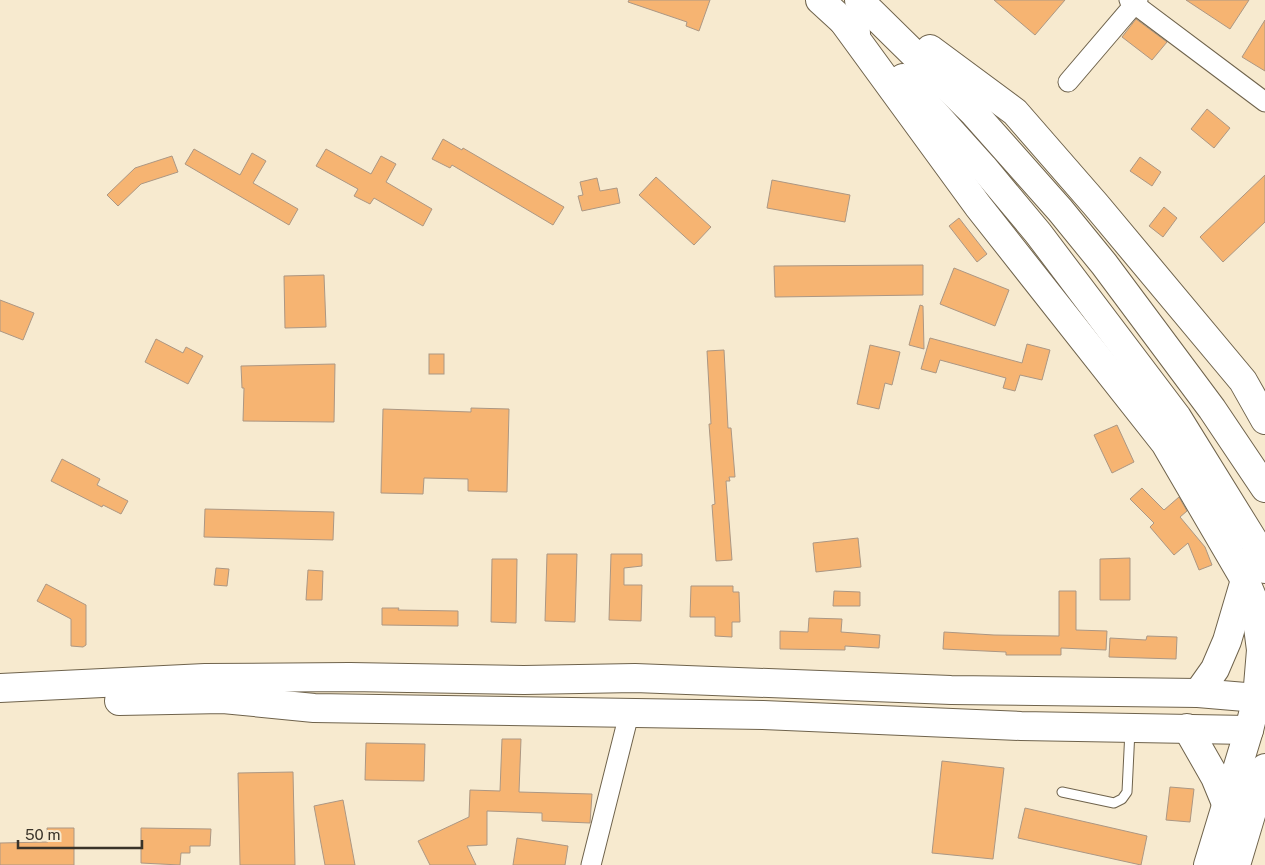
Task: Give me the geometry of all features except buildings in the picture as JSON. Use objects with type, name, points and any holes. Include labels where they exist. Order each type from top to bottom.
[{"type":"main road","points":[[820,0],[851,10],[973,112],[1060,210],[1104,264],[1212,409],[1265,488]]},
{"type":"main road","points":[[864,0],[1015,112],[1096,205],[1242,381],[1265,420]]},
{"type":"main road","points":[[851,10],[914,89],[1038,233],[1178,417],[1255,543],[1255,604],[1261,650],[1261,698],[1257,730],[1227,806],[1208,865]]},
{"type":"main road","points":[[851,10],[978,206],[1165,444],[1255,575]]},
{"type":"main road","points":[[1198,693],[1215,669],[1255,575]]},
{"type":"main road","points":[[0,688],[205,678],[350,677],[524,680],[635,678],[951,690],[1198,693],[1261,698]]},
{"type":"main road","points":[[0,706],[130,700],[223,699],[314,708],[763,715],[1021,726],[1257,730]]},
{"type":"main road","points":[[1187,728],[1215,777],[1227,806]]},
{"type":"main road","points":[[1236,865],[1265,768]]},
{"type":"street","points":[[1068,82],[1133,1],[1265,102]]},
{"type":"street","points":[[591,865],[629,714]]},
{"type":"lane","points":[[1062,792],[1114,803],[1122,799],[1127,792],[1131,727]]}]
